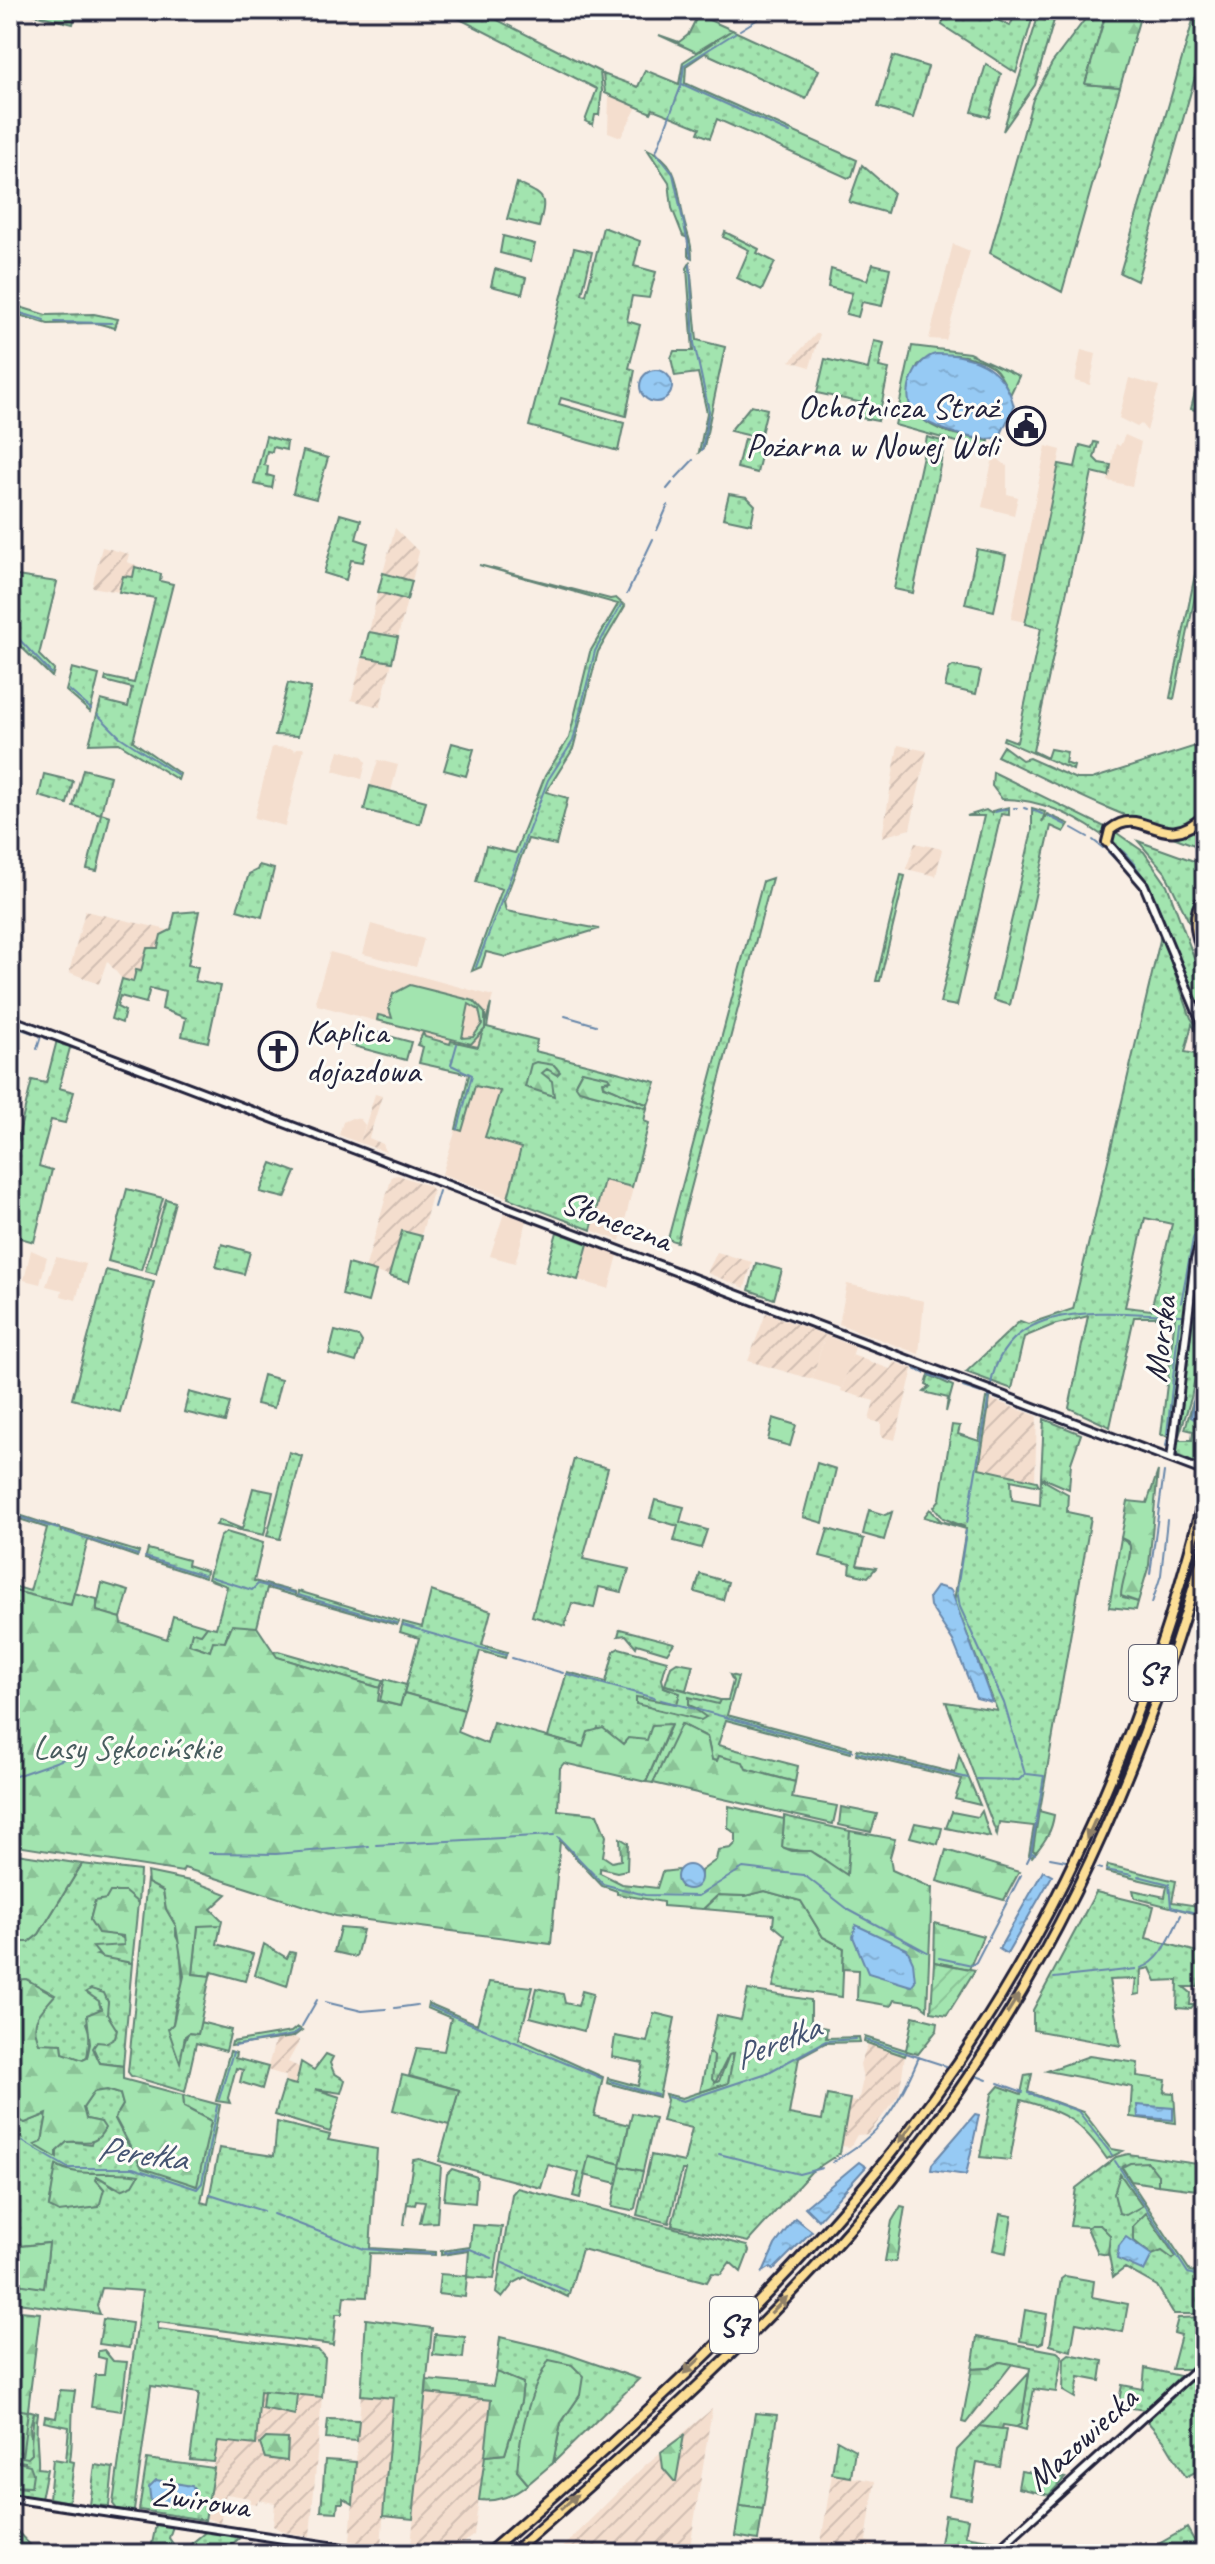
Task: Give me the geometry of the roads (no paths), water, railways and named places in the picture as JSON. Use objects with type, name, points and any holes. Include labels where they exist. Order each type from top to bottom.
[{"type":"highway","points":[[1107,842],[1110,830],[1124,822],[1139,822],[1171,833],[1187,829],[1205,815]]},
{"type":"highway","points":[[1205,895],[1195,918],[1197,937],[1205,960]]},
{"type":"highway","name":"S7","points":[[487,2554],[611,2442],[777,2282],[882,2165],[955,2068],[1041,1928],[1101,1807],[1167,1633],[1205,1492]]},
{"type":"highway","name":"S7","points":[[511,2554],[700,2383],[790,2294],[876,2200],[969,2073],[1048,1945],[1100,1844],[1154,1714],[1205,1548]]},
{"type":"main road","points":[[1107,842],[1144,885],[1205,1031]]},
{"type":"main road","name":"Słoneczna","points":[[10,1019],[1205,1472]]},
{"type":"main road","name":"Morska","points":[[1171,1459],[1195,1260],[1205,1226]]},
{"type":"main road","name":"Mazowiecka","points":[[993,2554],[1205,2361]]},
{"type":"main road","name":"Żwirowa","points":[[10,2498],[383,2554]]},
{"type":"water","points":[[936,354],[975,360],[1003,382],[1014,407],[1000,436],[981,439],[955,433],[929,423],[913,411],[908,395],[912,377],[922,362]]},
{"type":"water","points":[[656,370],[667,375],[672,386],[667,397],[656,402],[645,397],[640,386],[645,375]]},
{"type":"water","points":[[1205,1327],[1205,1382],[1194,1419],[1191,1417]]},
{"type":"water","points":[[937,1586],[951,1590],[992,1702],[976,1698],[953,1641],[930,1606],[929,1597]]},
{"type":"water","points":[[689,1865],[700,1872],[701,1877],[694,1888],[689,1889],[678,1882],[677,1877],[684,1866]]},
{"type":"water","points":[[1043,1871],[1052,1876],[1007,1954],[999,1949]]},
{"type":"water","points":[[856,1925],[907,1949],[913,1962],[915,1981],[911,1986],[868,1973],[853,1937]]},
{"type":"water","points":[[1137,2105],[1173,2108],[1173,2120],[1138,2117]]},
{"type":"water","points":[[975,2114],[979,2115],[966,2175],[931,2170],[932,2164]]},
{"type":"water","points":[[859,2162],[866,2167],[818,2220],[805,2207]]},
{"type":"water","points":[[795,2218],[812,2231],[773,2270],[771,2267],[763,2272],[775,2245]]},
{"type":"water","points":[[1126,2237],[1152,2255],[1144,2271],[1117,2259],[1119,2246]]},
{"type":"water","points":[[156,2480],[192,2486],[196,2493],[193,2507],[151,2503],[149,2487]]},
{"type":"waterway","points":[[762,17],[773,10]]},
{"type":"waterway","points":[[740,30],[758,19]]},
{"type":"waterway","points":[[691,257],[673,174],[656,152],[681,86],[684,65],[735,33]]},
{"type":"waterway","points":[[682,84],[790,133]]},
{"type":"waterway","points":[[690,265],[694,343],[709,411],[702,450]]},
{"type":"waterway","points":[[10,310],[44,320]]},
{"type":"waterway","points":[[55,322],[112,323]]},
{"type":"waterway","points":[[676,478],[693,460]]},
{"type":"waterway","points":[[667,489],[672,483]]},
{"type":"waterway","points":[[657,530],[668,505]]},
{"type":"waterway","points":[[627,594],[653,539]]},
{"type":"waterway","points":[[476,967],[548,780],[573,741],[595,651],[621,605]]},
{"type":"waterway","points":[[10,629],[14,634]]},
{"type":"waterway","points":[[17,637],[51,673]]},
{"type":"waterway","points":[[69,690],[91,709]]},
{"type":"waterway","points":[[98,715],[120,737],[178,775]]},
{"type":"waterway","points":[[995,812],[1007,809]]},
{"type":"waterway","points":[[1033,810],[1042,814]]},
{"type":"waterway","points":[[1048,816],[1066,825]]},
{"type":"waterway","points":[[1072,828],[1088,837]]},
{"type":"waterway","points":[[1093,840],[1103,848]]},
{"type":"waterway","points":[[1116,845],[1129,857],[1149,886],[1182,969]]},
{"type":"waterway","points":[[1108,852],[1124,868]]},
{"type":"waterway","points":[[565,1016],[596,1025]]},
{"type":"waterway","points":[[10,1025],[41,1036],[37,1049]]},
{"type":"waterway","points":[[45,1038],[52,1040]]},
{"type":"waterway","points":[[57,1042],[61,1043]]},
{"type":"waterway","points":[[457,1044],[451,1065],[472,1075],[458,1129]]},
{"type":"waterway","points":[[67,1045],[78,1050]]},
{"type":"waterway","points":[[92,1055],[111,1062]]},
{"type":"waterway","points":[[434,1207],[439,1191]]},
{"type":"waterway","points":[[1181,1303],[1193,1239],[1205,1211]]},
{"type":"waterway","points":[[991,1384],[1001,1355],[1018,1335],[1041,1322],[1068,1315],[1097,1313],[1183,1315]]},
{"type":"waterway","points":[[1192,1315],[1205,1316]]},
{"type":"waterway","points":[[1167,1434],[1179,1322]]},
{"type":"waterway","points":[[915,1369],[924,1373]]},
{"type":"waterway","points":[[930,1375],[951,1382]]},
{"type":"waterway","points":[[963,1387],[981,1393]]},
{"type":"waterway","points":[[987,1395],[1036,1413]]},
{"type":"waterway","points":[[967,1523],[989,1396]]},
{"type":"waterway","points":[[1052,1419],[1075,1428]]},
{"type":"waterway","points":[[1081,1430],[1091,1434]]},
{"type":"waterway","points":[[1097,1436],[1105,1439]]},
{"type":"waterway","points":[[1166,1446],[1167,1440]]},
{"type":"waterway","points":[[1112,1442],[1120,1445]]},
{"type":"waterway","points":[[1126,1447],[1148,1455]]},
{"type":"waterway","points":[[1150,1574],[1164,1472]]},
{"type":"waterway","points":[[10,1514],[58,1529]]},
{"type":"waterway","points":[[1152,1603],[1161,1575],[1167,1520]]},
{"type":"waterway","points":[[63,1531],[138,1555]]},
{"type":"waterway","points":[[966,1531],[957,1590],[960,1607],[1004,1703],[1025,1774],[1019,1780],[977,1779]]},
{"type":"waterway","points":[[145,1557],[203,1575]]},
{"type":"waterway","points":[[211,1577],[252,1590],[258,1584],[294,1593]]},
{"type":"waterway","points":[[298,1595],[396,1623]]},
{"type":"waterway","points":[[403,1625],[420,1630]]},
{"type":"waterway","points":[[422,1631],[506,1655]]},
{"type":"waterway","points":[[512,1658],[563,1673]]},
{"type":"waterway","points":[[567,1674],[654,1698]]},
{"type":"waterway","points":[[661,1700],[853,1751]]},
{"type":"waterway","points":[[75,1755],[83,1752]]},
{"type":"waterway","points":[[857,1752],[968,1778]]},
{"type":"waterway","points":[[10,1778],[64,1759]]},
{"type":"waterway","points":[[1027,1774],[1044,1776],[1031,1853],[1035,1854]]},
{"type":"waterway","points":[[376,1845],[554,1835]]},
{"type":"waterway","points":[[558,1837],[603,1884],[645,1895],[698,1896],[743,1868],[804,1875],[849,1910],[927,1952]]},
{"type":"waterway","points":[[209,1853],[276,1854],[369,1846]]},
{"type":"waterway","points":[[1027,1862],[1031,1854]]},
{"type":"waterway","points":[[1050,1858],[1066,1861]]},
{"type":"waterway","points":[[1106,1870],[1132,1875]]},
{"type":"waterway","points":[[939,1958],[972,1965],[976,1962],[1021,1875]]},
{"type":"waterway","points":[[1138,1876],[1169,1884],[1171,1907],[1205,1915]]},
{"type":"waterway","points":[[1141,1968],[1161,1953],[1181,1915]]},
{"type":"waterway","points":[[1054,1978],[1136,1969]]},
{"type":"waterway","name":"Perełka","points":[[302,2026],[317,2000]]},
{"type":"waterway","name":"Perełka","points":[[325,2002],[362,2011],[386,2009]]},
{"type":"waterway","name":"Perełka","points":[[395,2008],[417,2005]]},
{"type":"waterway","name":"Perełka","points":[[429,2006],[601,2078]]},
{"type":"waterway","name":"Perełka","points":[[235,2046],[293,2035],[299,2030]]},
{"type":"waterway","name":"Perełka","points":[[668,2097],[683,2101],[767,2073],[826,2041],[856,2039]]},
{"type":"waterway","name":"Perełka","points":[[866,2040],[949,2067]]},
{"type":"waterway","name":"Perełka","points":[[219,2099],[233,2052]]},
{"type":"waterway","points":[[832,2162],[863,2141],[886,2118],[919,2057]]},
{"type":"waterway","name":"Perełka","points":[[955,2069],[968,2073]]},
{"type":"waterway","name":"Perełka","points":[[974,2075],[987,2080]]},
{"type":"waterway","name":"Perełka","points":[[610,2081],[657,2095]]},
{"type":"waterway","name":"Perełka","points":[[998,2083],[1023,2092]]},
{"type":"waterway","name":"Perełka","points":[[1028,2093],[1078,2111],[1112,2155]]},
{"type":"waterway","name":"Perełka","points":[[10,2134],[68,2168],[133,2168],[197,2189],[202,2183],[217,2106]]},
{"type":"waterway","points":[[719,2154],[799,2174],[822,2168]]},
{"type":"waterway","name":"Perełka","points":[[1115,2161],[1188,2273],[1205,2278]]},
{"type":"waterway","points":[[210,2194],[263,2211]]},
{"type":"waterway","points":[[273,2214],[364,2249],[433,2254]]},
{"type":"waterway","points":[[444,2253],[470,2249],[492,2258]]},
{"type":"waterway","points":[[503,2263],[567,2291]]},
{"type":"place","name":"Ochotnicza Straż Pożarna w Nowej Woli","points":[[1026,426]]},
{"type":"place","name":"Kaplica dojazdowa","points":[[278,1051]]},
{"type":"park label","name":"Lasy Sękocińskie","points":[[127,1747]]}]
